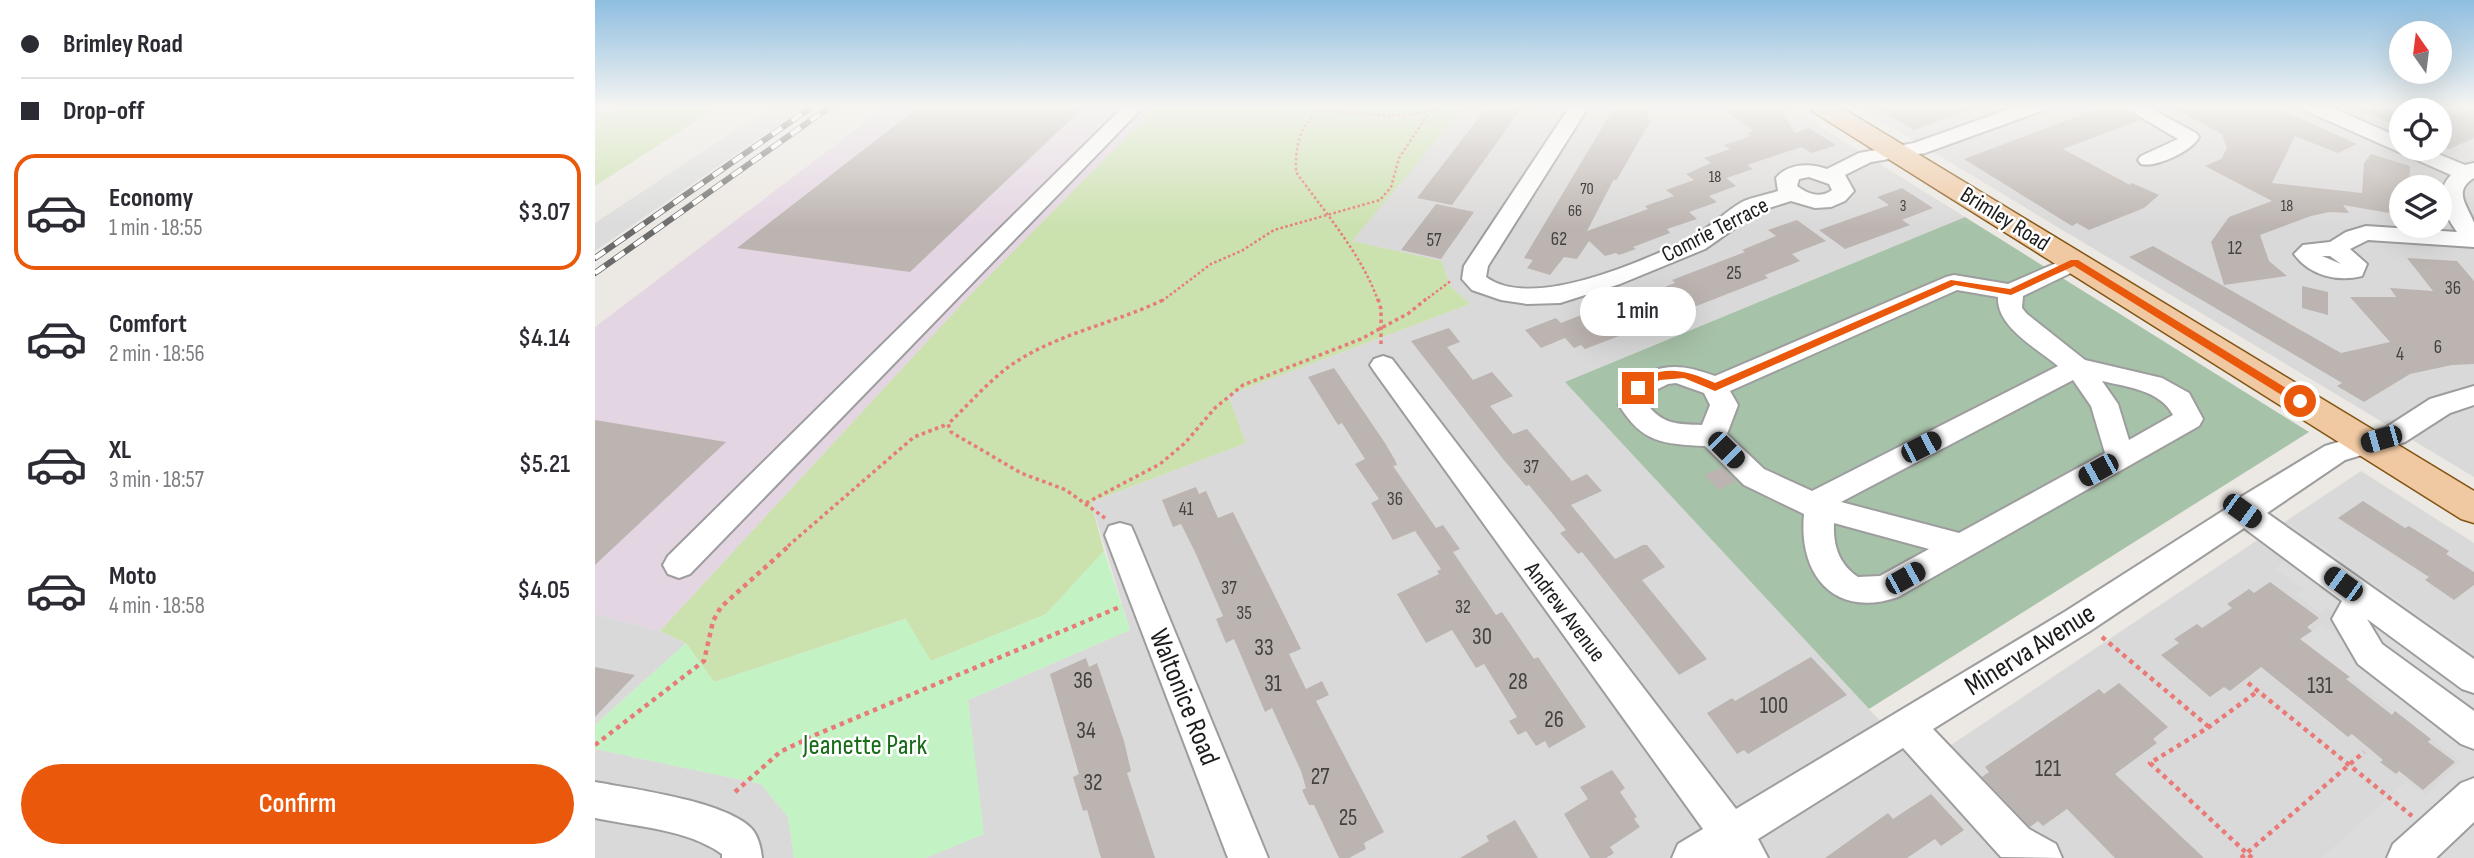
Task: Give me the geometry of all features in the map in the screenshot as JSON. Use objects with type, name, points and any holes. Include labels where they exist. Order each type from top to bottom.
[{"type":"main road","name":"Brimley Road","points":[[1886,146],[2474,509]]},
{"type":"street","points":[[679,565],[1095,146]]},
{"type":"street","name":"Comrie Terrace","points":[[1554,146],[1476,266],[1474,279],[1486,289],[1501,293],[1559,296],[1697,244],[1751,206],[1792,194],[1785,183],[1792,174],[1811,170],[1830,175],[1866,157],[1926,146]]},
{"type":"street","points":[[2148,160],[2179,146]]},
{"type":"street","points":[[2442,161],[2469,171],[2454,186],[2452,206],[2474,239]]},
{"type":"street","points":[[2335,248],[2366,233],[2474,239]]},
{"type":"street","points":[[1715,387],[1954,282],[2011,292],[2075,262]]},
{"type":"street","points":[[2011,292],[2010,308],[2018,320],[2077,368],[2104,404],[2120,457]]},
{"type":"street","name":"Andrew Avenue","points":[[1383,365],[1739,846]]},
{"type":"street","points":[[2077,368],[2153,384],[2179,400],[2189,419],[2120,457],[1874,593],[1848,588],[1828,572],[1820,550],[1819,508],[1823,498],[2077,368]]},
{"type":"street","points":[[1712,436],[1724,405],[1715,387],[1685,374],[1658,376],[1638,388],[1633,405],[1647,424],[1672,434],[1712,436],[1753,477],[1819,508],[1962,546]]},
{"type":"street","name":"Minerva Avenue","points":[[1692,858],[1739,846],[1906,726],[2078,621],[2242,511],[2335,453],[2395,435],[2440,405],[2474,395]]},
{"type":"street","points":[[2242,511],[2474,678]]},
{"type":"street","name":"Waltonice Road","points":[[1120,535],[1248,858]]},
{"type":"street","points":[[2362,597],[2349,619],[2371,654],[2474,732]]},
{"type":"street","points":[[1906,726],[2015,843],[2042,858]]},
{"type":"street","points":[[2421,846],[2474,796]]},
{"type":"street","points":[[595,800],[710,826],[735,840],[742,848],[742,858]]},
{"type":"path","points":[[1298,146],[1296,172],[1341,235],[1374,288],[1381,309],[1383,365]]},
{"type":"path","points":[[595,745],[704,661],[713,621],[721,607],[758,572],[914,437],[948,424],[1007,368],[1056,341],[1135,314],[1167,298],[1211,264],[1243,250],[1274,230],[1380,200],[1391,187],[1399,158],[1407,146]]},
{"type":"path","points":[[1086,503],[1160,464],[1185,443],[1215,408],[1243,385],[1361,339],[1409,313],[1440,286],[1452,280]]},
{"type":"path","points":[[948,424],[951,432],[1021,473],[1066,490],[1100,512],[1120,535]]},
{"type":"path","points":[[735,792],[780,752],[815,735],[1144,597]]},
{"type":"path","points":[[2102,637],[2209,727]]},
{"type":"path","points":[[2248,683],[2350,766],[2421,846]]},
{"type":"path","points":[[2252,858],[2150,763],[2209,727],[2258,691]]},
{"type":"path","points":[[2241,858],[2364,752]]},
{"type":"shaded area","points":[[711,146],[748,146],[595,251],[595,223]]},
{"type":"shaded area","points":[[834,146],[1117,146],[970,295],[660,631],[595,614],[595,327]]},
{"type":"shaded area","points":[[1431,146],[1851,146],[1965,217],[1565,382],[1921,765],[2361,471],[2474,543],[2474,858],[926,858],[983,834],[968,700],[1130,630],[1091,502],[1246,443],[1228,395],[1470,304],[1450,286],[1442,261],[1351,241]]},
{"type":"shaded area","points":[[1923,146],[2389,146],[2389,161],[2452,161],[2452,146],[2474,146],[2474,477]]},
{"type":"shaded area","points":[[2291,524],[2474,654],[2474,858],[2321,858],[2407,781],[2425,795],[2461,762],[2300,640],[2322,624],[2338,636],[2350,626],[2327,608],[2320,613],[2295,595],[2303,589],[2275,569],[2285,560],[2261,543]]},
{"type":"shaded area","points":[[595,614],[660,631],[686,643],[595,725]]},
{"type":"shaded area","points":[[595,749],[761,784],[788,817],[794,858],[595,858]]},
{"type":"green space","points":[[595,146],[657,146],[595,186]]},
{"type":"green space","points":[[1117,146],[1431,146],[1352,241],[1442,261],[1450,286],[1470,304],[1228,395],[1246,443],[1091,502],[1104,551],[1046,614],[931,661],[905,619],[714,682],[686,643],[660,631],[970,295]]},
{"type":"green space","points":[[1965,217],[2309,432],[1869,709],[1565,382]]},
{"type":"green space","name":"Jeanette Park","points":[[1104,551],[1130,630],[968,700],[984,834],[926,858],[794,858],[788,817],[761,784],[595,749],[595,725],[686,643],[714,682],[906,619],[931,661],[1046,614]]},
{"type":"building","points":[[868,146],[1043,146],[910,272],[737,248]]},
{"type":"building","points":[[1457,146],[1494,146],[1452,205],[1417,198]]},
{"type":"building","points":[[1591,146],[1636,146],[1616,181],[1614,179],[1587,231],[1648,209],[1645,206],[1674,196],[1666,190],[1694,180],[1686,174],[1711,163],[1704,158],[1730,149],[1726,146],[1833,146],[1812,153],[1801,147],[1747,165],[1753,169],[1726,178],[1736,186],[1709,196],[1717,202],[1689,212],[1697,219],[1667,229],[1670,233],[1633,247],[1636,249],[1619,255],[1616,253],[1605,256],[1589,241],[1577,259],[1564,257],[1550,275],[1527,268],[1533,260],[1524,258]]},
{"type":"building","points":[[1998,146],[2071,146],[2063,149],[2130,185],[2132,183],[2159,195],[2144,208],[2089,230],[2077,223],[2072,226],[1964,159]]},
{"type":"building","points":[[2226,146],[2290,146],[2272,183],[2362,193],[2364,163],[2371,154],[2410,166],[2410,175],[2389,175],[2389,213],[2343,205],[2349,213],[2329,212],[2311,216],[2260,235],[2269,261],[2287,276],[2224,285],[2211,242],[2229,217],[2272,201],[2205,166],[2221,159]]},
{"type":"building","points":[[2320,146],[2353,146],[2338,153]]},
{"type":"building","points":[[1902,188],[1933,208],[1902,220],[1910,225],[1845,249],[1819,230],[1889,205],[1877,197]]},
{"type":"building","points":[[1436,204],[1474,212],[1441,259],[1401,250]]},
{"type":"building","points":[[1797,220],[1826,241],[1792,254],[1800,261],[1765,275],[1768,278],[1694,307],[1697,310],[1664,323],[1661,320],[1585,349],[1581,345],[1574,348],[1565,338],[1541,348],[1525,330],[1556,318],[1561,323],[1627,297],[1630,300],[1675,283],[1672,280],[1745,252],[1742,250],[1776,236],[1768,230]]},
{"type":"building","points":[[2153,246],[2341,353],[2390,342],[2350,297],[2396,297],[2390,288],[2433,291],[2407,258],[2457,261],[2474,281],[2474,364],[2452,365],[2410,374],[2364,402],[2337,386],[2342,383],[2129,257]]},
{"type":"building","points":[[2302,286],[2328,292],[2328,315],[2302,308]]},
{"type":"building","points":[[1449,328],[1460,342],[1447,347],[1473,380],[1492,372],[1513,396],[1490,406],[1513,434],[1527,429],[1572,481],[1587,474],[1602,491],[1571,505],[1615,559],[1647,545],[1665,567],[1642,580],[1707,659],[1679,675],[1582,552],[1578,554],[1560,533],[1566,530],[1529,485],[1526,486],[1503,459],[1411,341]]},
{"type":"building","points":[[1334,368],[1385,443],[1397,465],[1393,466],[1436,528],[1443,525],[1460,549],[1453,552],[1496,615],[1502,612],[1534,659],[1538,657],[1586,727],[1549,748],[1545,741],[1536,746],[1526,731],[1518,735],[1509,721],[1517,717],[1484,664],[1476,668],[1452,630],[1426,643],[1397,594],[1439,574],[1437,571],[1441,569],[1415,531],[1393,540],[1371,503],[1379,499],[1355,464],[1365,459],[1342,423],[1338,425],[1308,377]]},
{"type":"building","points":[[595,420],[726,442],[595,565]]},
{"type":"building","points":[[1722,467],[1736,481],[1719,490],[1704,475]]},
{"type":"building","points":[[1196,487],[1199,494],[1206,491],[1218,518],[1233,512],[1301,649],[1289,654],[1306,689],[1322,681],[1329,695],[1316,701],[1384,832],[1364,843],[1366,849],[1349,858],[1339,858],[1314,805],[1309,805],[1302,790],[1306,788],[1301,771],[1272,708],[1265,712],[1234,639],[1226,643],[1216,619],[1223,616],[1195,552],[1181,524],[1173,527],[1162,500]]},
{"type":"building","points":[[2363,501],[2405,528],[2409,526],[2449,551],[2446,554],[2474,572],[2474,585],[2454,600],[2425,580],[2429,577],[2338,518]]},
{"type":"building","points":[[2270,582],[2319,618],[2307,627],[2312,631],[2300,639],[2350,677],[2346,679],[2392,715],[2395,711],[2431,739],[2428,742],[2455,762],[2423,790],[2399,771],[2396,774],[2380,762],[2383,760],[2352,734],[2348,737],[2261,667],[2230,691],[2224,687],[2210,697],[2161,655],[2179,643],[2174,639],[2197,624],[2202,628],[2232,608],[2227,604],[2249,589],[2254,593]]},
{"type":"building","points":[[1811,657],[1847,695],[1748,754],[1744,750],[1737,754],[1707,713],[1732,698],[1735,701]]},
{"type":"building","points":[[1086,658],[1089,667],[1097,663],[1124,741],[1131,771],[1127,773],[1155,858],[1101,858],[1087,810],[1083,811],[1073,777],[1079,774],[1050,674]]},
{"type":"building","points":[[595,667],[635,675],[595,717]]},
{"type":"building","points":[[2119,683],[2168,727],[2153,739],[2157,743],[2115,774],[2204,858],[2115,858],[2067,809],[2043,826],[2038,821],[2030,827],[1982,777],[1989,772],[1985,767],[2099,689],[2104,694]]},
{"type":"building","points":[[1612,770],[1625,788],[1620,792],[1637,817],[1634,819],[1640,827],[1610,847],[1614,853],[1606,858],[1590,858],[1564,814],[1588,799],[1580,787]]},
{"type":"building","points":[[1931,794],[1964,830],[1941,846],[1935,839],[1907,858],[1825,858],[1888,813],[1893,819]]},
{"type":"building","points":[[1515,820],[1538,858],[1460,858],[1489,841],[1486,836]]},
{"type":"railway","points":[[595,258],[756,146]]},
{"type":"railway","points":[[595,273],[774,146]]},
{"type":"route","points":[[1638,388],[1658,376],[1685,374],[1715,387],[1954,282],[2011,292],[2075,262],[2300,401]]}]
